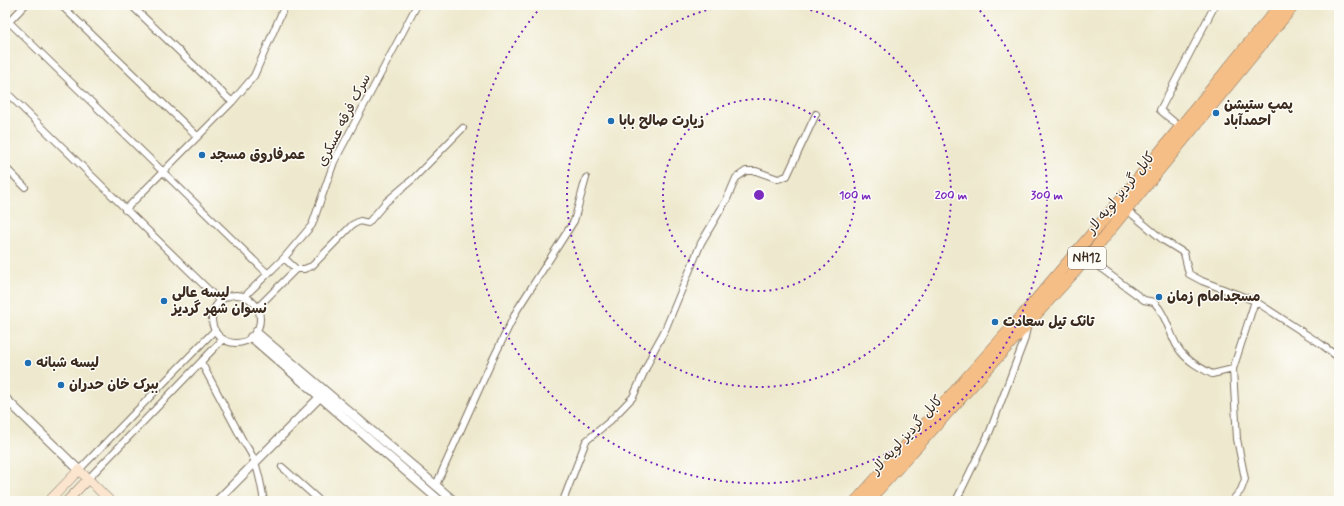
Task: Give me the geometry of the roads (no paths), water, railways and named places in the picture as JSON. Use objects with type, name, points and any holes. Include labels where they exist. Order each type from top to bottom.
[{"type":"highway","name":"کابل گردیز لویه لار","points":[[856,501],[1023,315],[1280,5]]},
{"type":"highway","name":"کابل گردیز لویه لار","points":[[868,501],[1087,258],[1294,5]]},
{"type":"main road","points":[[49,501],[79,470],[110,501]]},
{"type":"main road","points":[[67,501],[88,479]]},
{"type":"street","points":[[25,5],[6,22],[268,274]]},
{"type":"street","points":[[61,5],[197,136]]},
{"type":"street","points":[[131,5],[232,102]]},
{"type":"street","points":[[125,210],[232,102],[254,76],[285,5]]},
{"type":"street","name":"سرک فرقه عسکری","points":[[244,296],[284,258],[312,225],[334,162],[417,5]]},
{"type":"street","points":[[1180,127],[1160,110],[1215,5]]},
{"type":"street","points":[[5,91],[220,302]]},
{"type":"street","points":[[563,501],[586,442],[610,421],[632,397],[665,330],[701,243],[727,199],[736,178],[746,171],[756,170],[778,179],[787,176],[816,114]]},
{"type":"street","points":[[284,258],[296,269],[304,269],[312,266],[352,225],[360,221],[368,223],[386,202],[414,178],[463,128]]},
{"type":"street","points":[[5,167],[25,187]]},
{"type":"street","points":[[436,485],[490,365],[517,310],[574,221],[586,178]]},
{"type":"street","points":[[1126,210],[1163,240],[1184,253],[1189,274],[1202,281],[1255,301],[1321,344],[1339,358]]},
{"type":"street","points":[[1087,258],[1144,300],[1154,302],[1165,317],[1180,352],[1194,364],[1212,374],[1233,369]]},
{"type":"street","points":[[257,308],[296,269]]},
{"type":"street","points":[[232,295],[244,296],[254,303],[257,308],[260,320],[254,335],[238,343],[224,340],[214,330],[212,317],[214,310],[220,302],[232,295]]},
{"type":"street","points":[[1232,501],[1242,490],[1245,479],[1238,439],[1233,369],[1255,301]]},
{"type":"street","points":[[956,501],[990,431],[1024,341],[1028,322]]},
{"type":"street","points":[[5,398],[79,470],[214,330]]},
{"type":"street","points":[[254,335],[454,501]]},
{"type":"street","points":[[254,335],[320,397],[440,501]]},
{"type":"street","points":[[88,479],[224,340]]},
{"type":"street","points":[[201,362],[255,462],[264,501]]},
{"type":"street","points":[[217,501],[320,397]]},
{"type":"street","points":[[282,467],[320,501]]},
{"type":"place","name":"پمپ ستیشن احمدآباد","points":[[1216,113]]},
{"type":"place","name":"زیارت صالح بابا","points":[[611,121]]},
{"type":"place","name":"عمرفاروق مسجد","points":[[202,155]]},
{"type":"place","name":"مسجدامام زمان","points":[[1159,297]]},
{"type":"place","name":"لیسه عالی نسوان شهر گردیز","points":[[164,301]]},
{"type":"place","name":"تانک تیل سعادت","points":[[995,322]]},
{"type":"place","name":"لیسه شبانه","points":[[28,363]]},
{"type":"place","name":"ببرک خان حدران","points":[[61,385]]}]
